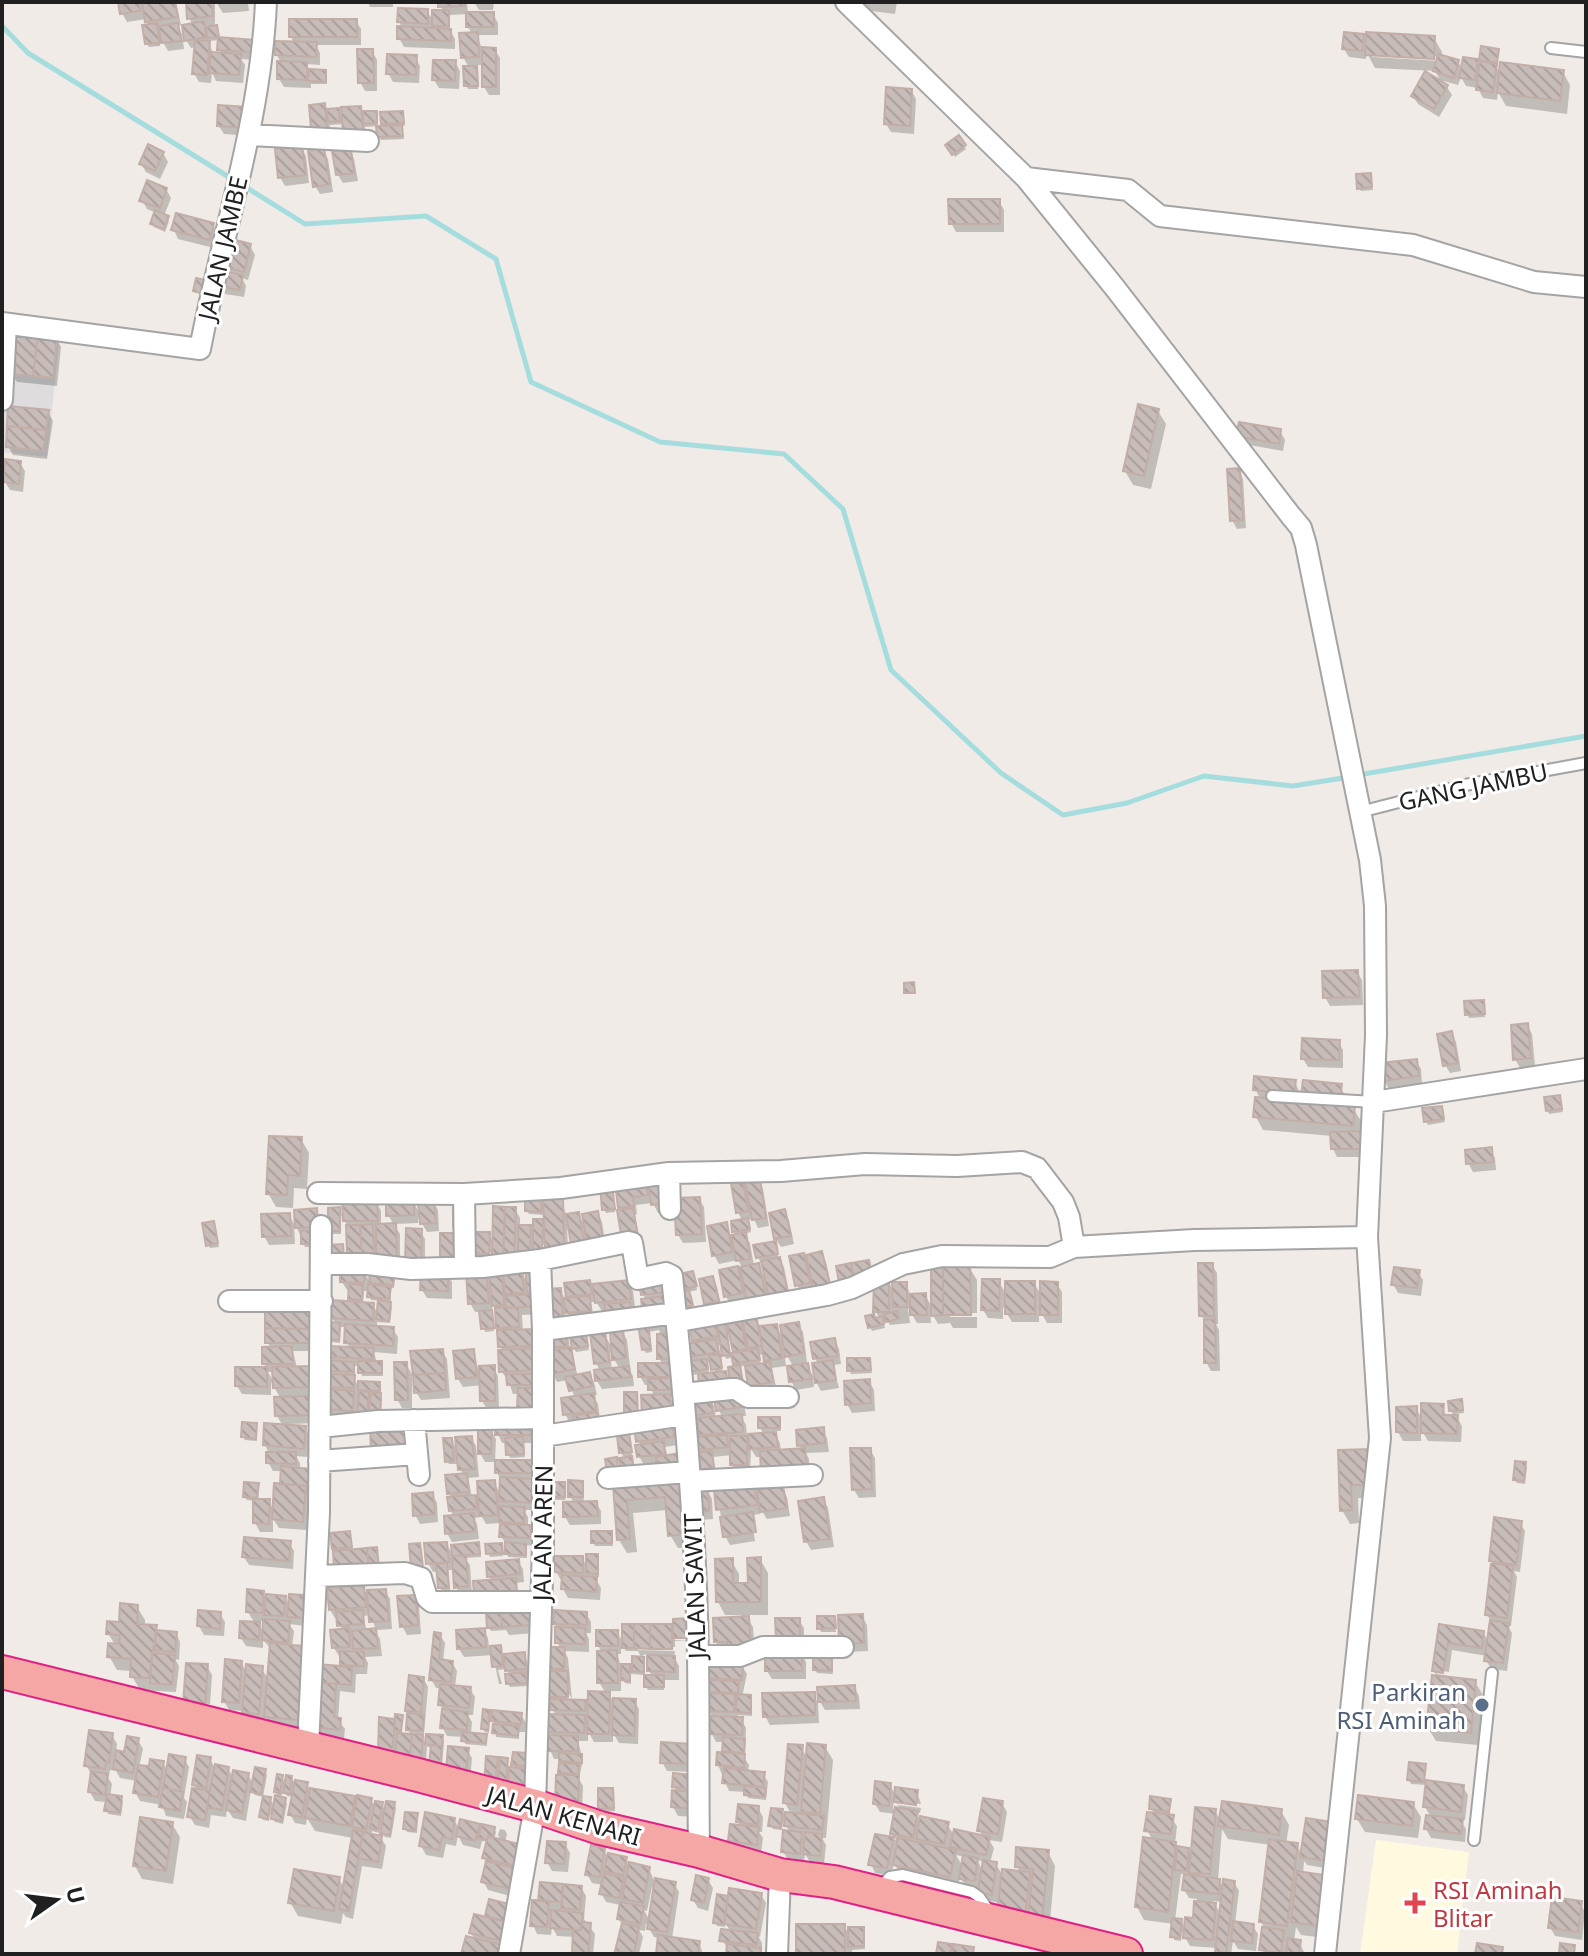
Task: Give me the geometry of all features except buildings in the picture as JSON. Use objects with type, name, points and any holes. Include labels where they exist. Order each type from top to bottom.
[{"type":"highway","name":"JALAN KENARI","points":[[2,1672],[535,1806],[600,1828],[699,1851],[780,1875],[834,1882],[1126,1954]]},
{"type":"street","name":"JALAN JAMBE","points":[[4,324],[200,349],[240,166],[250,135],[266,2]]},
{"type":"street","points":[[846,2],[1026,178],[1301,528],[1359,806],[1375,906],[1374,1102],[1367,1237],[1380,1438],[1325,1954]]},
{"type":"street","points":[[250,135],[368,141]]},
{"type":"street","points":[[1026,178],[1128,190],[1160,216],[1413,245],[1534,282],[1586,287]]},
{"type":"street","points":[[2,400],[4,324]]},
{"type":"street","points":[[1374,1102],[1586,1069]]},
{"type":"street","points":[[318,1193],[464,1194],[561,1188],[669,1173],[781,1171],[865,1164],[957,1166],[1022,1162],[1037,1168],[1063,1202],[1069,1217],[1072,1247]]},
{"type":"street","points":[[669,1173],[670,1209]]},
{"type":"street","points":[[464,1194],[465,1266]]},
{"type":"street","points":[[308,1747],[319,1512],[321,1226]]},
{"type":"street","points":[[543,1330],[677,1317],[827,1295],[852,1288],[903,1264],[942,1256],[1050,1257],[1072,1247],[1194,1240],[1367,1237]]},
{"type":"street","name":"JALAN SAWIT","points":[[540,1260],[632,1243],[638,1279],[666,1273],[672,1276],[690,1476],[698,1656],[699,1851]]},
{"type":"street","points":[[322,1264],[367,1264],[411,1269],[483,1267],[540,1260]]},
{"type":"street","name":"JALAN AREN","points":[[509,1954],[535,1806],[543,1537],[540,1260]]},
{"type":"street","points":[[229,1301],[322,1301]]},
{"type":"street","points":[[320,1427],[414,1420],[543,1427],[683,1404],[736,1389],[748,1397],[788,1397]]},
{"type":"street","points":[[414,1420],[419,1475]]},
{"type":"street","points":[[319,1461],[417,1454]]},
{"type":"street","points":[[608,1478],[812,1475]]},
{"type":"street","points":[[317,1576],[405,1573],[421,1578],[427,1598],[432,1602],[541,1602]]},
{"type":"street","points":[[698,1656],[740,1656],[763,1647],[843,1647]]},
{"type":"street","points":[[777,1954],[780,1875]]},
{"type":"lane","points":[[1551,48],[1586,52]]},
{"type":"lane","name":"GANG JAMBU","points":[[1359,806],[1586,763]]},
{"type":"lane","points":[[1272,1096],[1374,1102]]},
{"type":"lane","points":[[1474,1840],[1492,1673]]},
{"type":"shaded area","points":[[2,329],[60,334],[47,457],[2,452]]},
{"type":"shaded area","name":"RSI Aminah Blitar","points":[[1376,1840],[1469,1852],[1457,1954],[1360,1954]]},
{"type":"waterway","points":[[2,26],[28,53],[232,179]]},
{"type":"waterway","points":[[244,186],[305,224],[426,216],[496,259],[531,382],[660,442],[784,454],[843,509],[891,670],[1001,773],[1063,815],[1127,803],[1204,776],[1293,786],[1349,777]]},
{"type":"waterway","points":[[1358,775],[1586,736]]},
{"type":"place","name":"Parkiran RSI Aminah","points":[[1482,1705]]},
{"type":"place","name":"RSI Aminah Blitar","points":[[1415,1903]]}]
